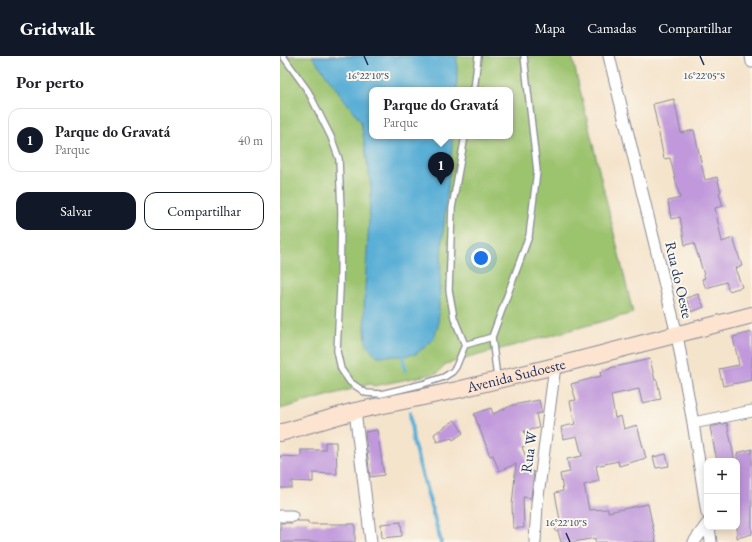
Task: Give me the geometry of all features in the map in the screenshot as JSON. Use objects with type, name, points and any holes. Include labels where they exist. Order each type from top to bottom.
[{"type":"street","name":"Rua do Oeste","points":[[610,56],[677,335],[704,494]]},
{"type":"street","points":[[750,56],[752,62]]},
{"type":"street","name":"Avenida Sudoeste","points":[[280,433],[355,411],[457,390],[752,315]]},
{"type":"street","name":"Rua W","points":[[535,542],[537,504],[555,366]]},
{"type":"street","points":[[355,411],[371,542]]},
{"type":"street","points":[[693,423],[752,411]]},
{"type":"street","points":[[280,516],[292,516]]},
{"type":"street","points":[[694,542],[704,528]]},
{"type":"street","points":[[710,530],[712,542]]},
{"type":"lane","points":[[283,56],[308,91],[331,137],[339,159],[341,212],[340,288],[337,350],[341,369],[350,382],[366,393],[381,394],[423,384],[444,377],[452,372],[456,367],[465,345],[454,318],[449,290],[452,208],[464,139]]},
{"type":"lane","points":[[474,87],[478,56]]},
{"type":"lane","points":[[497,380],[492,337],[529,236],[537,171],[524,56]]},
{"type":"lane","points":[[465,345],[492,337]]},
{"type":"green space","points":[[280,56],[572,56],[633,313],[446,364],[438,373],[374,386],[370,384],[280,409]]},
{"type":"water","points":[[312,56],[457,56],[457,87],[369,87],[369,139],[453,139],[442,244],[438,326],[433,340],[416,354],[403,356],[377,356],[366,344],[364,303],[371,187],[361,122]]},
{"type":"building","points":[[674,99],[681,133],[694,130],[705,180],[717,177],[721,192],[719,193],[723,206],[715,208],[722,242],[733,238],[742,266],[735,268],[742,287],[729,291],[726,282],[706,288],[702,279],[705,278],[694,243],[685,245],[680,217],[671,219],[668,201],[680,198],[670,158],[664,159],[653,104]]},
{"type":"building","points":[[698,294],[704,307],[692,312],[686,298]]},
{"type":"building","points":[[752,332],[752,380],[723,386],[719,369],[739,365],[733,337]]},
{"type":"building","points":[[650,359],[661,399],[642,403],[639,389],[611,395],[615,418],[621,416],[624,429],[637,425],[646,458],[619,466],[618,461],[596,466],[599,481],[584,485],[589,510],[608,509],[608,512],[648,504],[656,542],[595,542],[595,538],[574,542],[561,542],[553,521],[560,520],[555,493],[563,491],[560,474],[570,472],[567,459],[582,456],[577,436],[563,439],[561,427],[575,424],[570,401],[576,400],[571,384],[601,376],[600,372],[610,368]]},
{"type":"building","points":[[539,400],[542,413],[536,414],[539,428],[524,431],[528,445],[522,447],[531,471],[534,472],[531,498],[523,497],[524,528],[513,528],[512,506],[516,464],[499,471],[493,455],[490,456],[474,414],[491,408],[493,414],[513,405]]},
{"type":"building","points":[[455,420],[463,433],[453,440],[452,438],[437,442],[434,434]]},
{"type":"building","points":[[727,423],[734,458],[716,458],[710,427]]},
{"type":"building","points":[[377,430],[384,475],[370,477],[365,432]]},
{"type":"building","points":[[325,442],[336,442],[337,474],[313,473],[313,482],[292,481],[292,488],[280,488],[280,456],[301,457],[301,450],[325,450]]},
{"type":"building","points":[[752,449],[752,534],[737,538],[737,530],[740,530],[740,458],[737,458],[737,453]]},
{"type":"building","points":[[666,454],[669,466],[656,468],[653,457]]},
{"type":"building","points":[[298,520],[297,521],[308,521],[308,524],[355,524],[355,542],[280,542],[280,523],[292,523]]},
{"type":"building","points":[[401,522],[402,536],[382,538],[381,524]]},
{"type":"waterway","points":[[403,356],[405,370]]},
{"type":"waterway","points":[[410,412],[413,441],[441,542]]},
{"type":"place","name":"Parque do Gravatá","points":[[441,185]]}]
